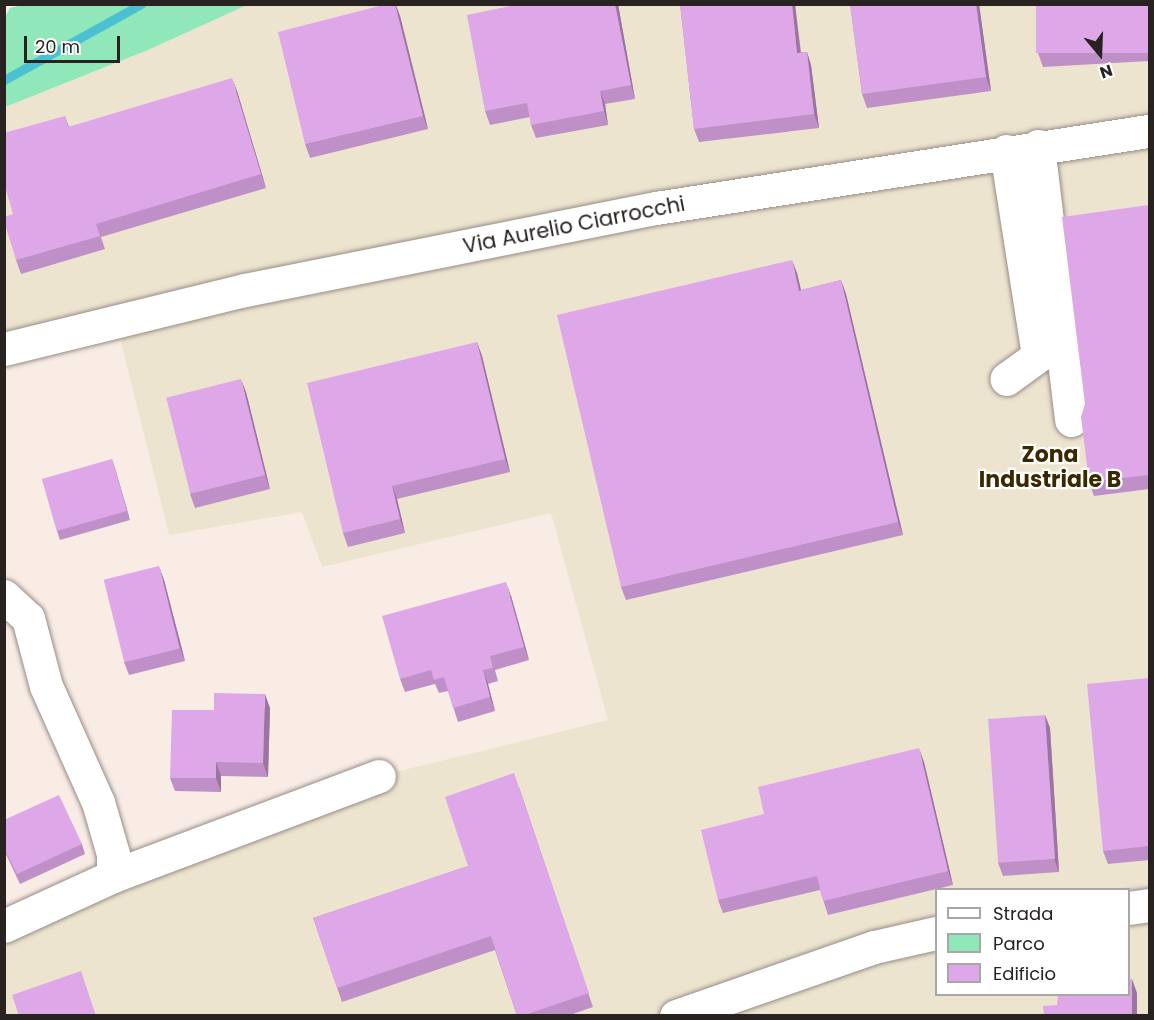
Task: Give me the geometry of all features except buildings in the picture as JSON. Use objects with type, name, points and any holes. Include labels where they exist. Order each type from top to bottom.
[{"type":"street","name":"Via Aurelio Ciarrocchi","points":[[4,349],[245,290],[644,210],[1006,151],[1149,131]]},
{"type":"street","points":[[1038,146],[1071,420]]},
{"type":"street","points":[[1006,151],[1038,356],[1006,379]]},
{"type":"street","points":[[4,596],[28,618],[46,686],[98,802],[113,854],[113,876]]},
{"type":"street","points":[[4,926],[113,876],[379,776]]},
{"type":"street","points":[[1130,908],[1149,905]]},
{"type":"street","points":[[676,1016],[852,954],[935,933]]},
{"type":"shaded area","points":[[247,5],[1149,5],[1149,1015],[5,1015],[4,926],[379,776],[608,720],[551,513],[322,567],[302,512],[169,535],[116,322],[5,349],[5,107],[148,50]]},
{"type":"green space","points":[[26,4],[247,5],[148,50],[5,107],[5,17],[10,8]]},
{"type":"waterway","points":[[4,80],[141,4]]},
{"type":"district","name":"Zona Industriale B","points":[[1050,467]]}]
